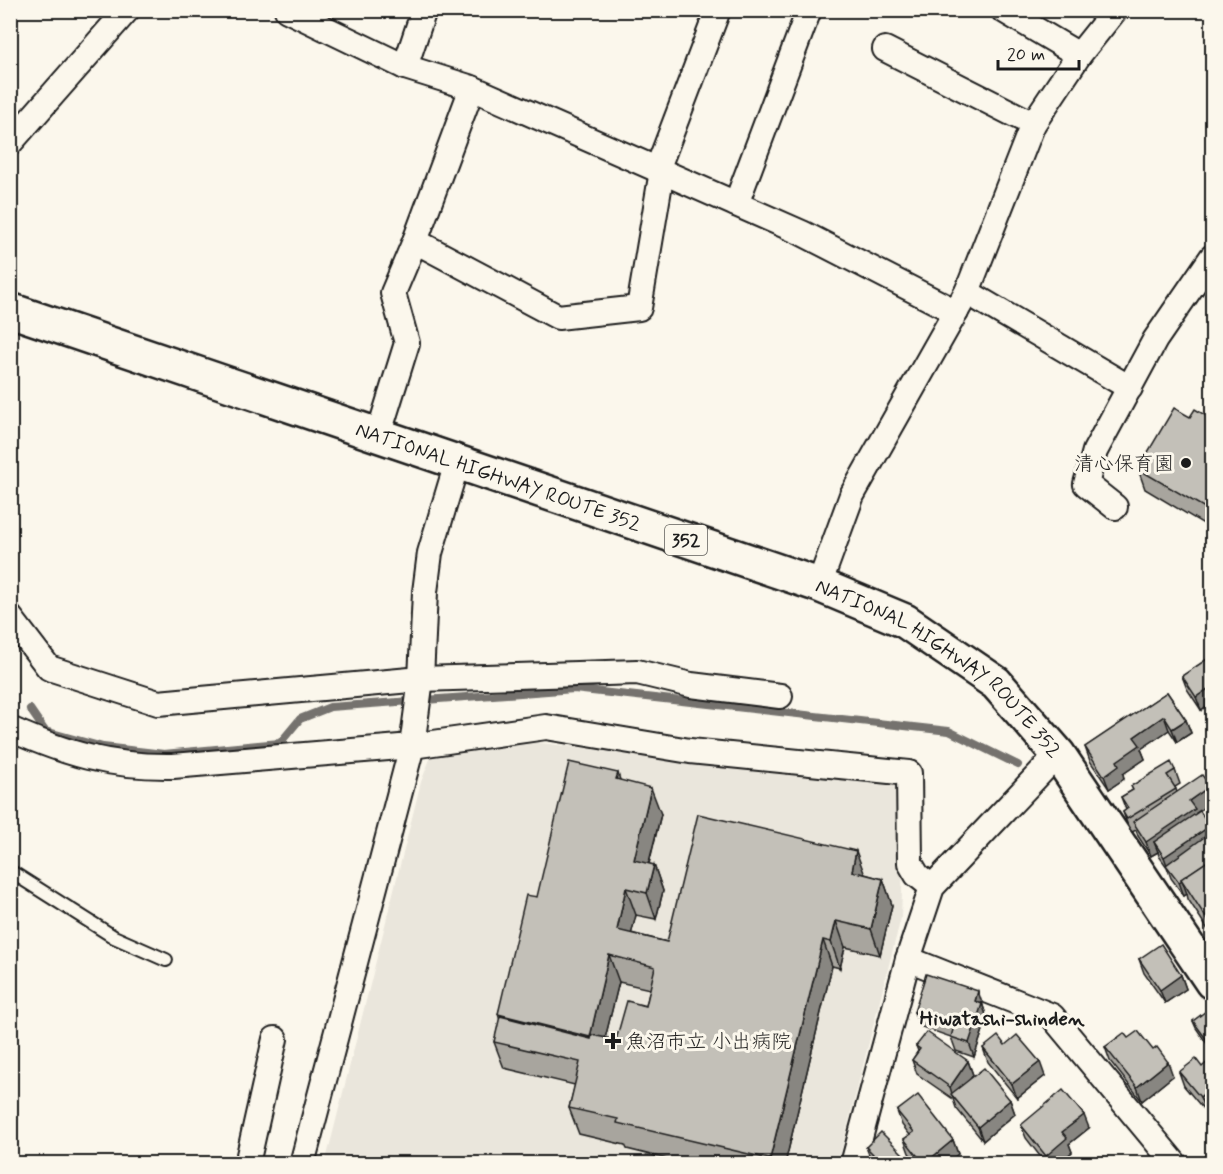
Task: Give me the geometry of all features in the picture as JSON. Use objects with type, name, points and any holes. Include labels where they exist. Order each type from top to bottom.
[{"type":"highway","name":"NATIONAL HIGHWAY ROUTE 352","points":[[10,310],[819,585],[905,621],[996,682],[1058,754],[1212,982]]},
{"type":"street","points":[[10,143],[127,10]]},
{"type":"street","points":[[287,10],[405,67],[472,88],[961,302],[1130,388]]},
{"type":"street","points":[[405,67],[424,10]]},
{"type":"street","points":[[415,241],[558,317],[639,308],[660,171],[718,10]]},
{"type":"street","points":[[736,204],[809,10]]},
{"type":"street","points":[[1003,10],[1079,55]]},
{"type":"street","points":[[819,585],[852,495],[961,302],[1033,124],[1079,55],[1115,10]]},
{"type":"street","points":[[885,49],[1033,124]]},
{"type":"street","points":[[378,436],[407,344],[393,293],[415,241],[472,88]]},
{"type":"street","points":[[1115,507],[1086,484],[1095,451],[1155,340],[1212,257]]},
{"type":"street","points":[[302,1164],[412,746],[419,691],[425,592],[430,553],[457,463]]},
{"type":"street","points":[[10,617],[49,668],[158,703],[419,691],[638,672],[691,685],[780,696]]},
{"type":"street","points":[[10,729],[74,755],[134,767],[173,766],[412,746],[546,727],[690,752],[909,773],[910,863],[917,875],[932,887]]},
{"type":"street","points":[[853,1164],[908,959],[932,887],[1058,754]]},
{"type":"street","points":[[908,959],[1052,1016],[1175,1164]]},
{"type":"street","points":[[247,1164],[275,1039]]},
{"type":"lane","points":[[10,871],[114,937],[166,960]]},
{"type":"shaded area","name":"魚沼市立 小出病院","points":[[532,742],[906,784],[901,918],[838,1163],[325,1164],[421,782],[434,749]]},
{"type":"building","name":"清心保育園","points":[[1174,408],[1190,417],[1195,409],[1208,417],[1212,409],[1212,496],[1205,508],[1138,469]]},
{"type":"building","points":[[1212,656],[1212,686],[1196,697],[1182,676]]},
{"type":"building","points":[[1167,692],[1186,720],[1172,729],[1164,716],[1134,737],[1140,745],[1117,761],[1119,765],[1104,776],[1085,747]]},
{"type":"building","points":[[569,762],[618,773],[616,779],[651,788],[634,860],[654,865],[647,893],[626,888],[617,930],[667,942],[698,814],[856,851],[852,871],[883,879],[871,929],[836,921],[831,942],[823,940],[770,1159],[617,1123],[618,1119],[569,1108],[580,1062],[494,1042],[500,1016],[591,1039],[592,1035],[616,1040],[627,1001],[646,1006],[655,967],[609,955],[590,1037],[498,1014],[526,895],[537,897]]},
{"type":"building","points":[[1171,762],[1175,770],[1167,775],[1176,789],[1127,819],[1123,812],[1128,808],[1121,797],[1133,790],[1131,786]]},
{"type":"building","points":[[1202,775],[1210,786],[1189,801],[1195,809],[1146,842],[1133,822]]},
{"type":"building","points":[[1200,811],[1210,826],[1164,857],[1154,842]]},
{"type":"building","points":[[1210,833],[1212,858],[1179,882],[1166,865]]},
{"type":"building","points":[[1208,861],[1212,868],[1212,927],[1181,879]]},
{"type":"building","points":[[1161,944],[1181,975],[1160,990],[1139,959]]},
{"type":"building","points":[[926,974],[978,991],[975,1001],[982,1004],[969,1043],[951,1037],[954,1026],[914,1012]]},
{"type":"building","points":[[1210,1008],[1212,1011],[1212,1047],[1193,1021]]},
{"type":"building","points":[[1138,1031],[1153,1050],[1157,1047],[1168,1062],[1137,1087],[1105,1047],[1124,1033],[1128,1038]]},
{"type":"building","points":[[927,1032],[968,1061],[950,1087],[912,1060],[920,1049],[916,1046]]},
{"type":"building","points":[[1017,1035],[1040,1062],[1012,1084],[983,1048],[998,1036],[1005,1045]]},
{"type":"building","points":[[1212,1058],[1212,1086],[1200,1097],[1179,1072],[1196,1059],[1202,1067]]},
{"type":"building","points":[[984,1068],[1010,1100],[978,1127],[951,1094]]},
{"type":"building","points":[[1063,1090],[1084,1115],[1062,1132],[1067,1138],[1046,1156],[1021,1125]]},
{"type":"building","points":[[918,1095],[953,1140],[924,1164],[904,1139],[914,1132],[897,1111]]},
{"type":"building","points":[[881,1132],[913,1164],[868,1164],[866,1161],[873,1154],[866,1147]]},
{"type":"waterway","points":[[30,709],[45,731],[103,747],[164,754],[280,743],[300,719],[330,707],[574,689],[949,731],[1018,765]]},
{"type":"place","name":"清心保育園","points":[[1186,463]]},
{"type":"place","name":"魚沼市立 小出病院","points":[[613,1041]]},
{"type":"district","name":"Hiwatashi-shinden","points":[[1002,1018]]}]
